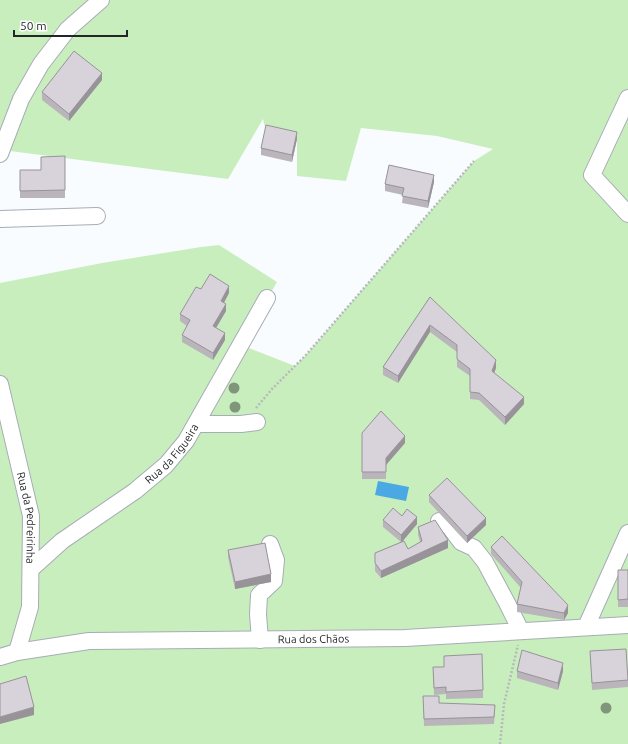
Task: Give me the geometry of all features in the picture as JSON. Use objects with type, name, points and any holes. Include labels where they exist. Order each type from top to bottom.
[{"type":"street","points":[[0,154],[21,99],[42,64],[68,29],[101,0]]},
{"type":"street","points":[[628,98],[592,175],[628,214]]},
{"type":"street","points":[[0,219],[97,216]]},
{"type":"street","name":"Rua da Figueira","points":[[31,569],[62,542],[135,491],[166,466],[186,441],[267,298]]},
{"type":"street","name":"Rua da Pedreirinha","points":[[0,384],[31,516],[30,607],[17,652]]},
{"type":"street","points":[[196,424],[249,423]]},
{"type":"street","points":[[439,521],[449,526],[461,542],[474,548],[485,562],[521,631]]},
{"type":"street","points":[[586,627],[628,533]]},
{"type":"street","points":[[260,640],[258,614],[259,595],[274,581],[276,560],[270,544]]},
{"type":"street","name":"Rua dos Chãos","points":[[0,657],[17,652],[89,641],[405,638],[628,625]]},
{"type":"path","points":[[249,423],[259,405],[272,389],[306,355],[474,161]]},
{"type":"path","points":[[500,744],[504,704],[521,631]]},
{"type":"green space","points":[[0,0],[628,0],[628,744],[0,744],[0,283],[102,263],[219,245],[277,282],[241,345],[295,366],[474,161],[493,149],[437,136],[361,128],[346,181],[297,176],[297,139],[266,132],[263,119],[228,179],[2,150],[0,154]]},
{"type":"water","points":[[378,481],[409,487],[406,501],[375,495]]},
{"type":"building","points":[[74,51],[102,73],[69,114],[42,92]]},
{"type":"building","points":[[266,125],[297,132],[292,155],[261,148]]},
{"type":"building","points":[[65,156],[65,190],[20,191],[20,170],[41,170],[41,157]]},
{"type":"building","points":[[389,165],[434,175],[428,201],[402,196],[404,188],[385,184]]},
{"type":"building","points":[[210,274],[229,286],[221,301],[226,304],[213,326],[225,333],[213,353],[182,335],[190,320],[180,314],[196,287],[201,289]]},
{"type":"building","points":[[430,297],[496,360],[492,371],[524,397],[505,417],[479,393],[470,392],[470,369],[457,359],[457,345],[430,325],[398,376],[383,367]]},
{"type":"building","points":[[381,411],[405,436],[386,458],[386,472],[362,472],[362,433]]},
{"type":"building","points":[[447,478],[486,518],[467,536],[429,495]]},
{"type":"building","points":[[393,508],[402,516],[407,509],[417,517],[401,535],[383,520]]},
{"type":"building","points":[[435,520],[448,540],[381,571],[375,563],[375,553],[404,541],[408,549],[422,541],[418,527]]},
{"type":"building","points":[[502,536],[568,605],[564,613],[517,604],[522,582],[491,547]]},
{"type":"building","points":[[265,543],[271,574],[235,582],[228,550]]},
{"type":"building","points":[[618,570],[628,570],[628,599],[618,600]]},
{"type":"building","points":[[626,649],[628,680],[592,683],[590,651]]},
{"type":"building","points":[[522,650],[563,663],[558,683],[517,671]]},
{"type":"building","points":[[482,654],[483,690],[446,692],[446,687],[434,688],[433,667],[444,667],[444,656]]},
{"type":"building","points":[[26,676],[34,707],[0,717],[0,684]]},
{"type":"building","points":[[423,696],[439,696],[439,703],[495,705],[494,717],[424,719]]}]
